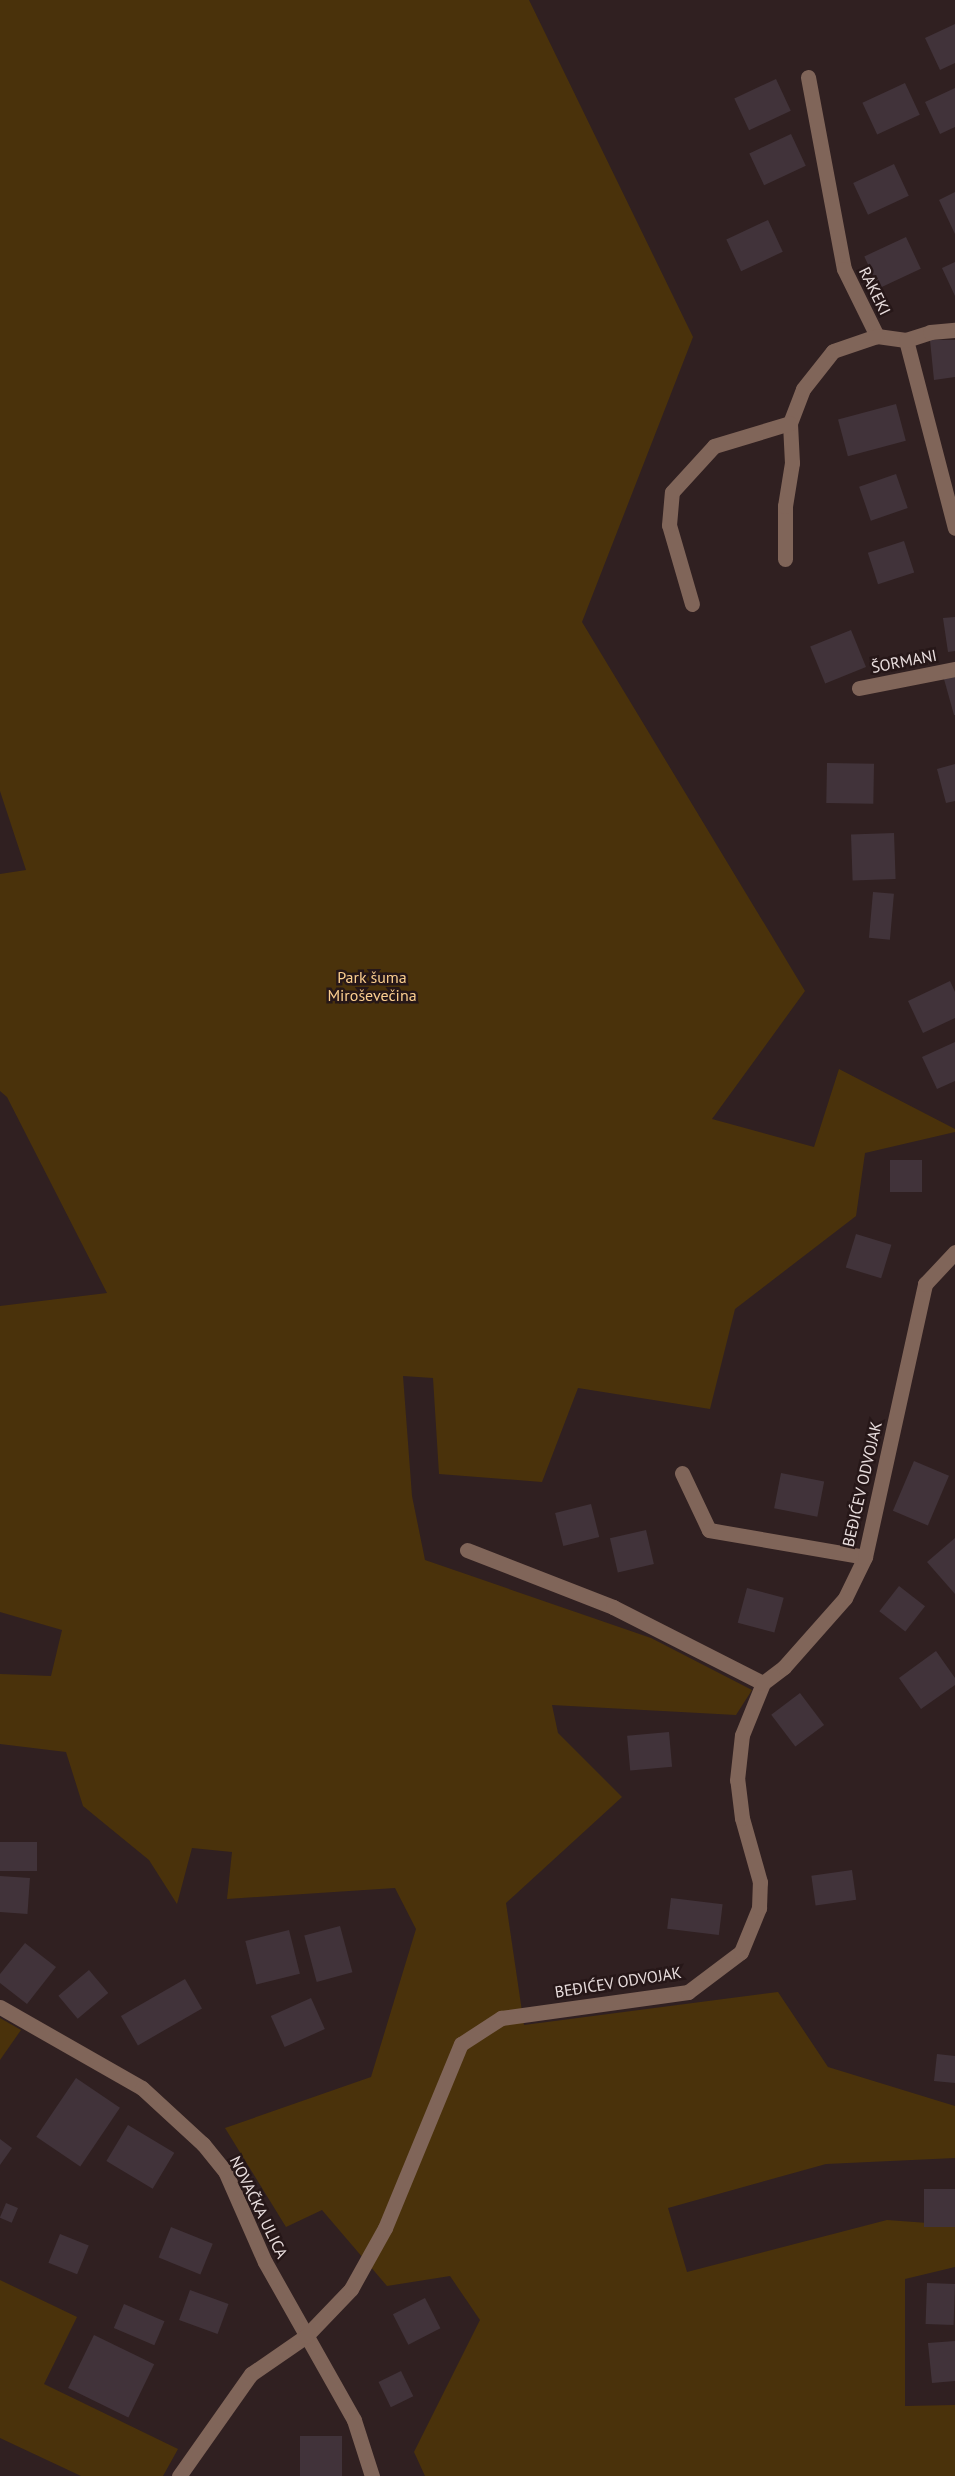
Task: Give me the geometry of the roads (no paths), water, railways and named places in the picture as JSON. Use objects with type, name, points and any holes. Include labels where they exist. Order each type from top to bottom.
[{"type":"street","name":"RAKEKI","points":[[808,77],[844,269],[877,336],[906,340]]},
{"type":"street","points":[[955,330],[930,332],[906,340],[955,528]]},
{"type":"street","points":[[785,559],[784,506],[792,463],[790,423],[803,389],[833,351],[877,336]]},
{"type":"street","points":[[692,604],[669,525],[672,492],[714,446],[790,423]]},
{"type":"street","name":"ŠORMANI","points":[[859,688],[955,669]]},
{"type":"street","name":"BEĐIĆEV ODVOJAK","points":[[179,2476],[251,2374],[306,2336],[351,2289],[385,2228],[461,2044],[501,2018],[688,1992],[741,1952],[759,1908],[760,1882],[742,1818],[737,1780],[742,1735],[755,1708],[763,1683],[784,1667],[845,1598],[865,1557],[925,1284],[955,1252]]},
{"type":"street","points":[[682,1473],[709,1530],[865,1557]]},
{"type":"street","points":[[466,1550],[613,1607],[763,1683]]},
{"type":"street","name":"NOVAČKA ULICA","points":[[0,2007],[142,2088],[203,2144],[225,2171],[265,2262],[354,2420],[372,2476]]},
{"type":"park label","name":"Park šuma Miroševečina","points":[[372,986]]}]
